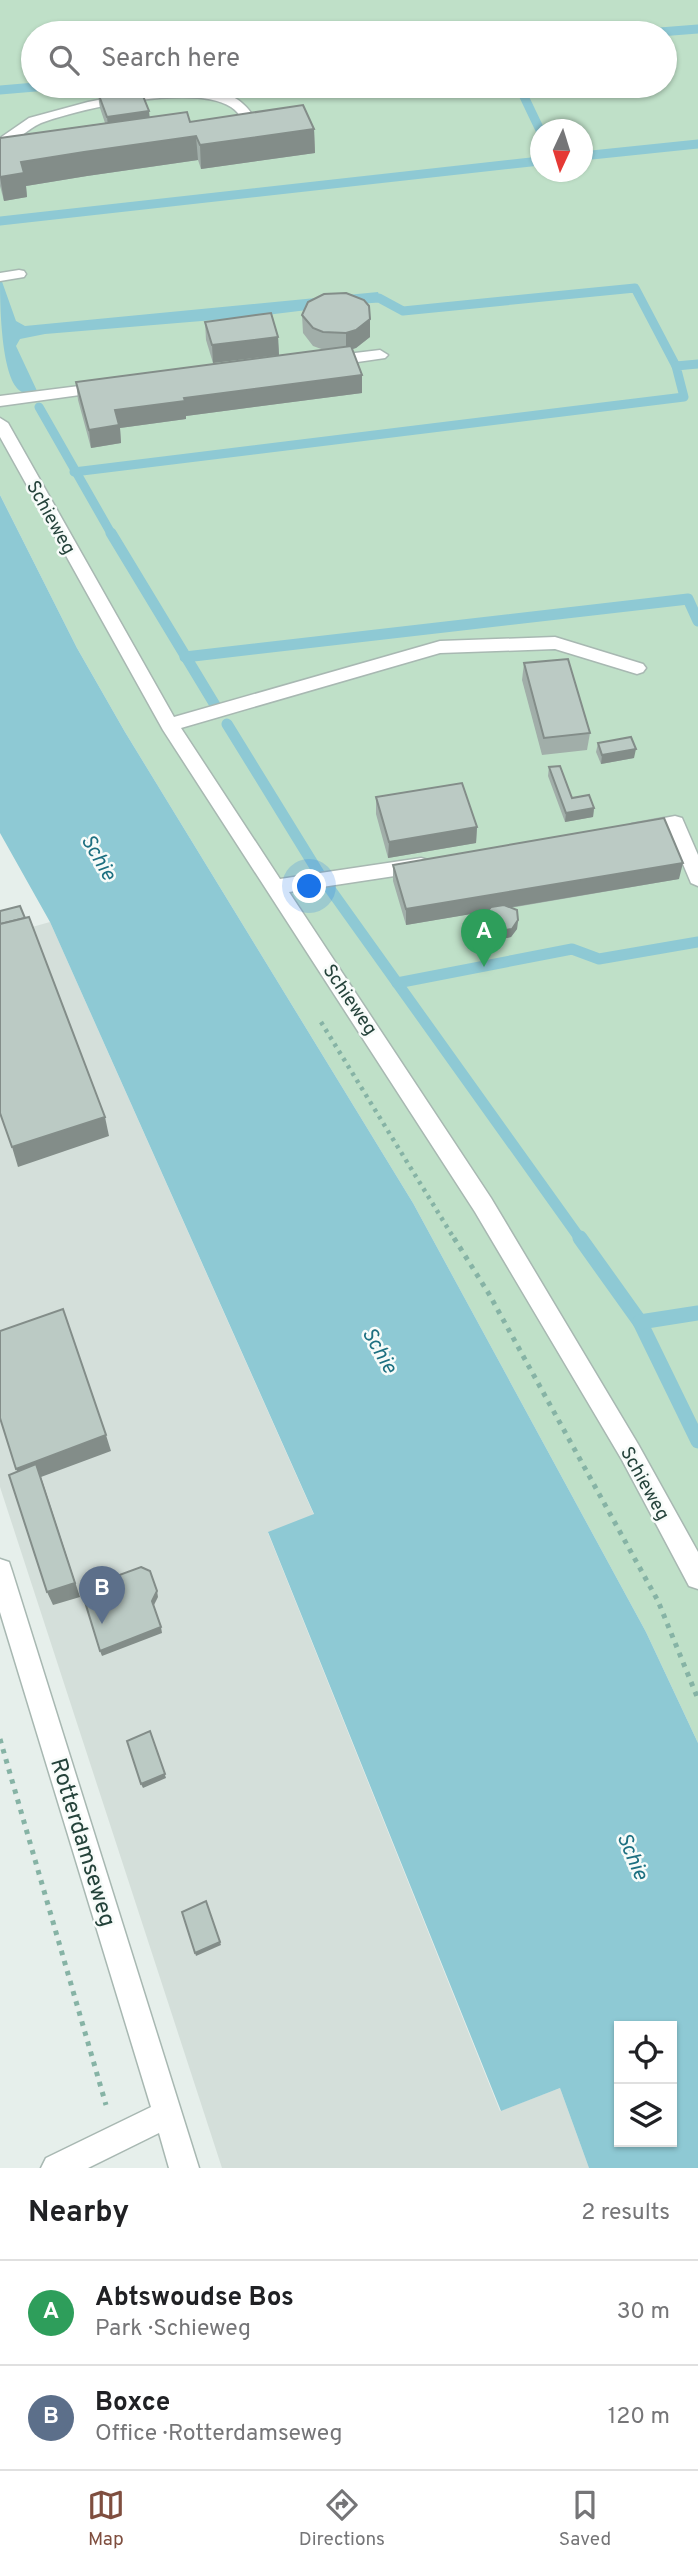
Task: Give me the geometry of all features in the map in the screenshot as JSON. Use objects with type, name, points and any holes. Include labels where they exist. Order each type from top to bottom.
[{"type":"street","points":[[0,144],[34,121],[129,98]]},
{"type":"street","points":[[223,98],[246,112],[254,130]]},
{"type":"street","points":[[312,363],[380,355]]},
{"type":"street","points":[[0,401],[122,386]]},
{"type":"street","name":"Schieweg","points":[[0,423],[169,725],[274,887],[354,1003],[483,1205],[630,1452],[698,1577]]},
{"type":"street","points":[[169,725],[440,647],[555,643],[637,668]]},
{"type":"street","points":[[621,832],[675,824],[698,878]]},
{"type":"street","points":[[274,887],[445,861]]},
{"type":"street","name":"Rotterdamseweg","points":[[0,1570],[184,2168]]},
{"type":"street","points":[[57,2168],[167,2114]]},
{"type":"path","points":[[317,1016],[489,1294],[658,1601],[698,1699]]},
{"type":"path","points":[[0,1739],[115,2138]]},
{"type":"shaded area","points":[[50,922],[314,1515],[268,1533],[500,2111],[560,2088],[589,2168],[222,2168],[0,1487],[0,936]]},
{"type":"green space","points":[[0,0],[698,0],[698,1743],[646,1632],[413,1203],[125,732],[77,648],[0,495]]},
{"type":"water","points":[[0,276],[16,321],[25,326],[378,292],[381,301],[250,317],[45,334],[20,339],[16,346],[38,393],[28,393],[22,392],[15,385],[5,357]]},
{"type":"water","name":"Schie","points":[[0,495],[77,648],[125,732],[413,1203],[646,1632],[698,1743],[698,2168],[589,2168],[560,2088],[501,2111],[268,1532],[314,1514],[50,922],[0,833]]},
{"type":"building","points":[[100,98],[144,98],[149,111],[107,117]]},
{"type":"building","points":[[303,105],[314,129],[200,145],[196,136],[84,152],[21,162],[24,173],[0,177],[0,138],[187,112],[190,122]]},
{"type":"building","points":[[346,293],[364,300],[369,306],[370,319],[356,330],[346,333],[323,332],[313,328],[302,315],[308,302],[324,294]]},
{"type":"building","points":[[271,313],[278,337],[212,345],[205,322]]},
{"type":"building","points":[[351,346],[362,375],[184,398],[185,401],[115,410],[119,425],[89,430],[76,382]]},
{"type":"building","points":[[568,659],[590,733],[544,738],[524,663]]},
{"type":"building","points":[[631,737],[636,749],[602,755],[598,743]]},
{"type":"building","points":[[560,766],[572,798],[589,795],[594,808],[566,813],[549,767]]},
{"type":"building","points":[[462,783],[477,827],[389,842],[376,797]]},
{"type":"building","points":[[664,818],[683,863],[406,909],[393,865]]},
{"type":"building","points":[[504,905],[517,910],[518,920],[512,929],[499,931],[488,925],[485,915],[491,907]]},
{"type":"building","points":[[20,906],[25,918],[0,924],[0,911]]},
{"type":"building","points":[[29,917],[105,1117],[12,1147],[0,1113],[0,924]]},
{"type":"building","points":[[63,1309],[106,1435],[16,1469],[0,1418],[0,1331]]},
{"type":"building","points":[[36,1464],[75,1583],[47,1592],[9,1475]]},
{"type":"building","points":[[141,1567],[150,1571],[157,1591],[152,1601],[161,1627],[100,1651],[81,1589]]},
{"type":"building","points":[[150,1731],[165,1774],[141,1784],[127,1741]]},
{"type":"building","points":[[206,1901],[220,1942],[195,1953],[182,1912]]},
{"type":"waterway","points":[[677,31],[698,29]]},
{"type":"waterway","points":[[0,90],[21,88]]},
{"type":"waterway","points":[[525,98],[535,119]]},
{"type":"waterway","points":[[593,155],[698,144]]},
{"type":"waterway","points":[[0,221],[530,162]]},
{"type":"waterway","points":[[364,299],[379,298],[403,311],[635,288],[676,366]]},
{"type":"waterway","points":[[676,366],[698,364]]},
{"type":"waterway","points":[[76,472],[684,397],[676,366]]},
{"type":"waterway","points":[[39,407],[76,472]]},
{"type":"waterway","points":[[76,472],[112,535]]},
{"type":"waterway","points":[[111,533],[186,657]]},
{"type":"waterway","points":[[186,657],[688,599],[698,621]]},
{"type":"waterway","points":[[186,657],[215,705]]},
{"type":"waterway","points":[[227,724],[320,875],[397,983]]},
{"type":"waterway","points":[[397,983],[572,949],[599,959],[698,942]]},
{"type":"waterway","points":[[397,983],[581,1240]]},
{"type":"waterway","points":[[580,1238],[640,1322]]},
{"type":"waterway","points":[[640,1322],[698,1313]]},
{"type":"waterway","points":[[640,1322],[698,1441]]},
{"type":"place","name":"Abtswoudse Bos","points":[[484,967]]},
{"type":"place","name":"Boxce","points":[[102,1624]]}]
